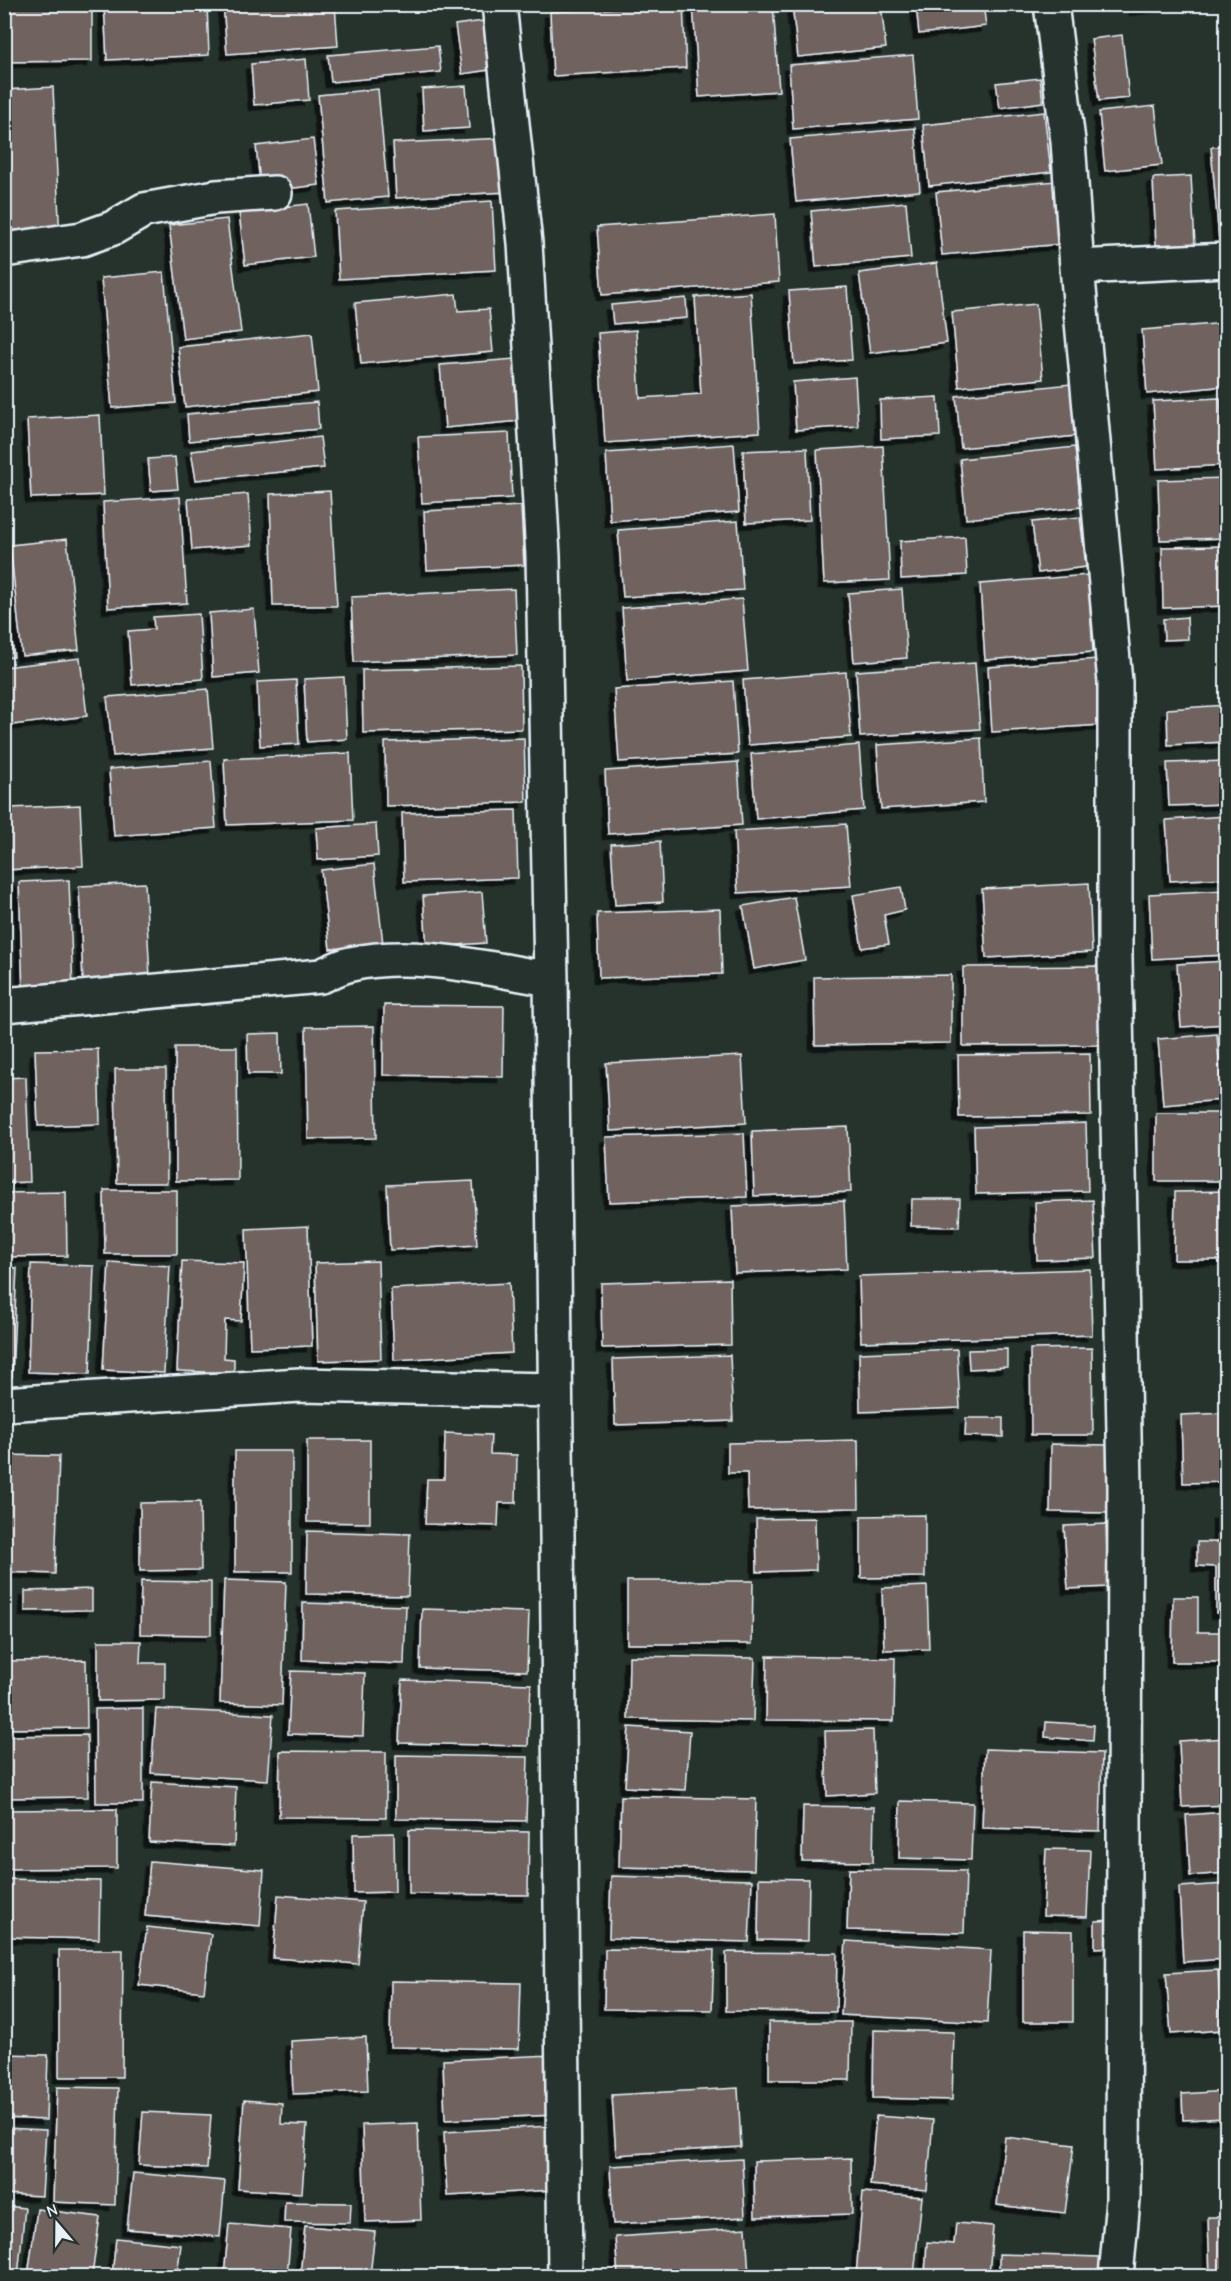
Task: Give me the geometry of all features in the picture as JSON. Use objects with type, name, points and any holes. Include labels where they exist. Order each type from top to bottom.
[{"type":"street","points":[[500,4],[525,243],[543,544],[551,979],[565,2277]]},
{"type":"street","points":[[1051,4],[1068,141],[1077,267],[1116,682],[1115,959],[1125,1534],[1123,2188],[1116,2277]]},
{"type":"street","points":[[4,250],[82,240],[113,228],[144,210],[216,197],[275,193]]},
{"type":"street","points":[[1077,267],[1227,260]]},
{"type":"street","points":[[4,1005],[321,976],[349,964],[379,960],[432,961],[551,979]]},
{"type":"street","points":[[4,1404],[300,1385],[555,1390]]},
{"type":"building","points":[[4,4],[92,4],[92,61],[4,62]]},
{"type":"building","points":[[104,4],[207,4],[209,55],[107,60]]},
{"type":"building","points":[[223,4],[335,4],[338,46],[227,54]]},
{"type":"building","points":[[683,4],[686,68],[553,76],[550,12]]},
{"type":"building","points":[[693,4],[773,4],[779,91],[699,97]]},
{"type":"building","points":[[792,4],[881,4],[886,48],[798,57]]},
{"type":"building","points":[[916,4],[983,4],[986,26],[919,34]]},
{"type":"building","points":[[1134,4],[1182,4],[1135,10]]},
{"type":"building","points":[[490,20],[496,69],[462,74],[455,25]]},
{"type":"building","points":[[1122,35],[1129,98],[1099,101],[1091,39]]},
{"type":"building","points":[[438,46],[441,72],[331,82],[328,55]]},
{"type":"building","points":[[913,55],[918,119],[793,129],[789,65]]},
{"type":"building","points":[[306,59],[309,100],[254,105],[251,64]]},
{"type":"building","points":[[1040,78],[1043,102],[1000,108],[996,83]]},
{"type":"building","points":[[466,86],[469,128],[424,131],[422,89]]},
{"type":"building","points":[[53,87],[60,241],[4,244],[4,90]]},
{"type":"building","points":[[378,89],[388,197],[328,203],[318,95]]},
{"type":"building","points":[[1155,106],[1162,165],[1105,171],[1099,112]]},
{"type":"building","points":[[1044,112],[1051,172],[929,186],[923,125]]},
{"type":"building","points":[[915,128],[920,191],[796,202],[790,139]]},
{"type":"building","points":[[506,138],[508,192],[396,198],[393,143]]},
{"type":"building","points":[[313,139],[319,185],[261,192],[256,146]]},
{"type":"building","points":[[1226,146],[1226,239],[1219,240],[1211,147]]},
{"type":"building","points":[[1191,176],[1195,244],[1156,245],[1153,178]]},
{"type":"building","points":[[1056,181],[1062,244],[942,255],[936,192]]},
{"type":"building","points":[[492,201],[496,270],[339,279],[335,211]]},
{"type":"building","points":[[906,202],[911,258],[816,267],[811,211]]},
{"type":"building","points":[[308,204],[314,257],[245,265],[239,212]]},
{"type":"building","points":[[775,214],[779,282],[602,295],[597,227]]},
{"type":"building","points":[[227,219],[241,332],[183,339],[169,225]]},
{"type":"building","points":[[937,263],[947,343],[870,353],[859,273]]},
{"type":"building","points":[[164,272],[176,403],[112,408],[101,278]]},
{"type":"building","points":[[847,287],[852,360],[794,364],[789,291]]},
{"type":"building","points":[[751,293],[760,432],[605,443],[598,333],[636,330],[640,398],[701,394],[695,297]]},
{"type":"building","points":[[456,294],[458,311],[489,309],[493,352],[361,364],[355,303]]},
{"type":"building","points":[[686,298],[687,318],[613,324],[611,305]]},
{"type":"building","points":[[1036,304],[1043,379],[959,387],[952,312]]},
{"type":"building","points":[[1226,323],[1226,386],[1147,394],[1142,330]]},
{"type":"building","points":[[312,333],[318,392],[185,407],[178,347]]},
{"type":"building","points":[[515,359],[520,421],[445,428],[440,365]]},
{"type":"building","points":[[855,377],[858,426],[796,430],[793,382]]},
{"type":"building","points":[[1071,384],[1076,436],[961,448],[956,396]]},
{"type":"building","points":[[938,397],[940,436],[881,439],[880,400]]},
{"type":"building","points":[[1220,398],[1222,427],[1226,427],[1226,465],[1157,469],[1153,401]]},
{"type":"building","points":[[317,402],[319,429],[189,441],[187,414]]},
{"type":"building","points":[[100,415],[104,495],[31,498],[27,419]]},
{"type":"building","points":[[509,433],[512,498],[422,503],[418,437]]},
{"type":"building","points":[[320,437],[324,468],[196,480],[191,451]]},
{"type":"building","points":[[734,444],[739,512],[610,521],[606,453]]},
{"type":"building","points":[[883,446],[890,580],[824,583],[817,450]]},
{"type":"building","points":[[1075,447],[1081,507],[966,519],[960,459]]},
{"type":"building","points":[[807,448],[810,520],[746,523],[743,451]]},
{"type":"building","points":[[175,457],[178,489],[151,491],[148,459]]},
{"type":"building","points":[[1226,478],[1226,538],[1160,540],[1158,480]]},
{"type":"building","points":[[330,491],[337,606],[273,606],[270,494]]},
{"type":"building","points":[[248,494],[252,545],[192,550],[188,499]]},
{"type":"building","points":[[180,497],[187,603],[108,608],[103,502]]},
{"type":"building","points":[[521,506],[524,565],[427,570],[424,511]]},
{"type":"building","points":[[1080,517],[1086,567],[1038,573],[1032,522]]},
{"type":"building","points":[[738,521],[743,590],[623,597],[618,530]]},
{"type":"building","points":[[965,537],[967,575],[901,579],[900,541]]},
{"type":"building","points":[[67,539],[79,650],[22,656],[10,545]]},
{"type":"building","points":[[1226,546],[1226,606],[1163,608],[1162,547]]},
{"type":"building","points":[[1088,575],[1093,652],[985,660],[980,584]]},
{"type":"building","points":[[4,580],[14,657],[4,658]]},
{"type":"building","points":[[514,589],[517,655],[354,662],[351,597]]},
{"type":"building","points":[[902,589],[907,658],[854,662],[848,593]]},
{"type":"building","points":[[742,599],[748,671],[627,681],[622,608]]},
{"type":"building","points":[[254,609],[259,673],[213,677],[209,613]]},
{"type":"building","points":[[199,614],[203,679],[132,685],[128,631],[154,629],[153,617]]},
{"type":"building","points":[[1187,617],[1188,639],[1164,640],[1163,619]]},
{"type":"building","points":[[80,658],[87,716],[4,726],[4,667]]},
{"type":"building","points":[[1098,659],[1102,725],[992,732],[988,667]]},
{"type":"building","points":[[975,663],[980,729],[860,737],[856,671]]},
{"type":"building","points":[[521,666],[522,729],[363,733],[362,670]]},
{"type":"building","points":[[846,672],[851,737],[748,745],[743,680]]},
{"type":"building","points":[[344,677],[347,739],[307,742],[304,679]]},
{"type":"building","points":[[296,680],[299,744],[260,746],[257,682]]},
{"type":"building","points":[[733,681],[738,754],[619,762],[614,689]]},
{"type":"building","points":[[208,689],[213,748],[113,756],[107,697]]},
{"type":"building","points":[[1226,705],[1226,742],[1168,745],[1167,709]]},
{"type":"building","points":[[524,738],[526,802],[386,806],[385,742]]},
{"type":"building","points":[[981,738],[984,802],[881,809],[877,745]]},
{"type":"building","points":[[859,745],[864,810],[756,819],[751,754]]},
{"type":"building","points":[[350,753],[353,820],[227,825],[224,759]]},
{"type":"building","points":[[211,761],[216,828],[114,836],[109,769]]},
{"type":"building","points":[[1226,761],[1226,804],[1169,806],[1167,763]]},
{"type":"building","points":[[738,762],[742,825],[608,834],[605,771]]},
{"type":"building","points":[[4,776],[9,776],[10,808],[80,805],[83,866],[4,870]]},
{"type":"building","points":[[516,810],[518,878],[404,882],[402,813]]},
{"type":"building","points":[[1226,816],[1226,878],[1170,881],[1166,820]]},
{"type":"building","points":[[376,824],[378,856],[318,860],[316,828]]},
{"type":"building","points":[[846,824],[851,886],[738,893],[734,831]]},
{"type":"building","points":[[660,841],[663,902],[615,905],[611,844]]},
{"type":"building","points":[[374,864],[383,944],[330,949],[321,870]]},
{"type":"building","points":[[69,880],[73,991],[23,992],[19,882]]},
{"type":"building","points":[[145,883],[150,977],[83,981],[79,886]]},
{"type":"building","points":[[1089,883],[1092,952],[986,958],[982,889]]},
{"type":"building","points":[[901,887],[905,910],[884,915],[889,944],[862,948],[853,895]]},
{"type":"building","points":[[1226,890],[1226,955],[1152,959],[1149,894]]},
{"type":"building","points":[[482,892],[486,943],[427,947],[423,896]]},
{"type":"building","points":[[794,897],[805,960],[754,969],[743,906]]},
{"type":"building","points":[[720,909],[722,974],[599,978],[597,913]]},
{"type":"building","points":[[1226,961],[1226,1024],[1181,1027],[1177,964]]},
{"type":"building","points":[[1103,966],[1103,1045],[963,1046],[963,967]]},
{"type":"building","points":[[951,975],[951,1043],[815,1045],[814,977]]},
{"type":"building","points":[[384,1005],[504,1006],[503,1077],[383,1075]]},
{"type":"building","points":[[374,1026],[376,1138],[308,1139],[306,1027]]},
{"type":"building","points":[[280,1033],[281,1074],[248,1074],[247,1034]]},
{"type":"building","points":[[1217,1034],[1222,1100],[1163,1105],[1158,1039]]},
{"type":"building","points":[[175,1047],[237,1047],[238,1180],[176,1181]]},
{"type":"building","points":[[98,1049],[100,1124],[38,1126],[35,1050]]},
{"type":"building","points":[[1090,1053],[1091,1115],[959,1117],[958,1055]]},
{"type":"building","points":[[742,1056],[746,1123],[610,1131],[606,1063]]},
{"type":"building","points":[[115,1069],[166,1069],[167,1183],[117,1183]]},
{"type":"building","points":[[26,1077],[30,1182],[4,1183],[4,1078]]},
{"type":"building","points":[[1156,1113],[1224,1113],[1225,1181],[1156,1181]]},
{"type":"building","points":[[1086,1123],[1088,1191],[976,1194],[974,1127]]},
{"type":"building","points":[[848,1127],[851,1192],[754,1196],[752,1131]]},
{"type":"building","points":[[744,1133],[747,1197],[609,1202],[606,1137]]},
{"type":"building","points":[[473,1181],[477,1245],[390,1250],[387,1185]]},
{"type":"building","points":[[104,1190],[177,1190],[177,1254],[105,1254]]},
{"type":"building","points":[[1226,1191],[1226,1260],[1174,1260],[1175,1192]]},
{"type":"building","points":[[66,1192],[67,1256],[4,1257],[4,1193]]},
{"type":"building","points":[[912,1199],[960,1199],[959,1227],[911,1226]]},
{"type":"building","points":[[1093,1200],[1096,1258],[1037,1260],[1035,1202]]},
{"type":"building","points":[[844,1201],[847,1269],[735,1273],[732,1206]]},
{"type":"building","points":[[308,1226],[312,1346],[250,1348],[246,1229]]},
{"type":"building","points":[[182,1261],[244,1263],[241,1321],[225,1320],[224,1358],[234,1359],[234,1373],[177,1371]]},
{"type":"building","points":[[378,1261],[381,1359],[318,1361],[315,1263]]},
{"type":"building","points":[[109,1262],[170,1266],[164,1373],[103,1370]]},
{"type":"building","points":[[31,1264],[94,1266],[90,1374],[28,1372]]},
{"type":"building","points":[[4,1267],[17,1268],[12,1377],[4,1377]]},
{"type":"building","points":[[1090,1269],[1092,1335],[861,1342],[859,1276]]},
{"type":"building","points":[[730,1279],[731,1345],[602,1348],[601,1283]]},
{"type":"building","points":[[509,1283],[512,1353],[394,1360],[391,1289]]},
{"type":"building","points":[[1092,1348],[1093,1435],[1031,1435],[1030,1349]]},
{"type":"building","points":[[957,1349],[960,1408],[860,1412],[859,1353]]},
{"type":"building","points":[[1007,1349],[1007,1367],[969,1369],[968,1350]]},
{"type":"building","points":[[730,1355],[733,1421],[615,1425],[613,1359]]},
{"type":"building","points":[[1226,1413],[1226,1482],[1183,1483],[1181,1415]]},
{"type":"building","points":[[966,1418],[1003,1418],[1003,1437],[965,1436]]},
{"type":"building","points":[[445,1433],[491,1435],[490,1454],[517,1455],[516,1503],[499,1503],[498,1526],[425,1524],[427,1479],[444,1479]]},
{"type":"building","points":[[307,1440],[370,1440],[370,1523],[307,1522]]},
{"type":"building","points":[[858,1440],[859,1508],[748,1510],[747,1473],[728,1473],[728,1443]]},
{"type":"building","points":[[1051,1444],[1107,1445],[1107,1513],[1050,1512]]},
{"type":"building","points":[[235,1451],[292,1451],[292,1572],[235,1572]]},
{"type":"building","points":[[4,1455],[59,1456],[55,1574],[4,1572]]},
{"type":"building","points":[[200,1502],[201,1570],[140,1571],[140,1503]]},
{"type":"building","points":[[1218,1514],[1226,1514],[1226,1613],[1216,1613],[1216,1567],[1197,1566],[1197,1542],[1218,1542]]},
{"type":"building","points":[[925,1515],[925,1577],[861,1578],[861,1516]]},
{"type":"building","points":[[815,1518],[816,1570],[757,1572],[756,1519]]},
{"type":"building","points":[[1106,1524],[1108,1587],[1068,1589],[1064,1526]]},
{"type":"building","points":[[307,1531],[410,1534],[408,1596],[306,1594]]},
{"type":"building","points":[[224,1580],[286,1582],[282,1705],[220,1703]]},
{"type":"building","points":[[141,1581],[211,1582],[211,1635],[140,1634]]},
{"type":"building","points":[[627,1581],[753,1581],[752,1644],[627,1644]]},
{"type":"building","points":[[927,1586],[929,1649],[884,1650],[882,1588]]},
{"type":"building","points":[[92,1589],[92,1610],[25,1611],[25,1591]]},
{"type":"building","points":[[1173,1597],[1198,1597],[1198,1632],[1226,1632],[1226,1662],[1172,1662]]},
{"type":"building","points":[[303,1603],[406,1606],[404,1664],[302,1660]]},
{"type":"building","points":[[422,1609],[529,1612],[527,1671],[420,1668]]},
{"type":"building","points":[[98,1641],[141,1641],[140,1663],[165,1663],[165,1700],[98,1701]]},
{"type":"building","points":[[629,1656],[755,1658],[753,1721],[628,1719]]},
{"type":"building","points":[[767,1656],[895,1658],[894,1721],[766,1720]]},
{"type":"building","points":[[86,1660],[87,1728],[4,1729],[4,1661]]},
{"type":"building","points":[[291,1671],[365,1673],[363,1736],[288,1734]]},
{"type":"building","points":[[402,1680],[531,1684],[528,1746],[399,1743]]},
{"type":"building","points":[[143,1708],[143,1803],[96,1803],[95,1709]]},
{"type":"building","points":[[156,1709],[273,1715],[268,1780],[151,1773]]},
{"type":"building","points":[[1046,1722],[1094,1725],[1093,1741],[1045,1737]]},
{"type":"building","points":[[629,1727],[690,1731],[686,1790],[625,1787]]},
{"type":"building","points":[[873,1730],[875,1793],[827,1796],[825,1731]]},
{"type":"building","points":[[87,1735],[88,1797],[4,1798],[4,1736]]},
{"type":"building","points":[[1226,1738],[1226,1805],[1182,1807],[1179,1741]]},
{"type":"building","points":[[985,1749],[1102,1753],[1100,1831],[982,1828]]},
{"type":"building","points":[[280,1751],[386,1752],[386,1818],[279,1817]]},
{"type":"building","points":[[396,1755],[528,1757],[526,1821],[396,1819]]},
{"type":"building","points":[[152,1782],[236,1787],[234,1846],[149,1842]]},
{"type":"building","points":[[621,1796],[756,1799],[754,1870],[619,1867]]},
{"type":"building","points":[[900,1801],[973,1803],[971,1860],[899,1858]]},
{"type":"building","points":[[803,1806],[874,1807],[873,1862],[802,1861]]},
{"type":"building","points":[[117,1809],[117,1868],[4,1869],[4,1810]]},
{"type":"building","points":[[1226,1812],[1226,1873],[1190,1876],[1186,1815]]},
{"type":"building","points":[[409,1830],[529,1832],[528,1895],[409,1894]]},
{"type":"building","points":[[394,1833],[395,1892],[354,1893],[353,1834]]},
{"type":"building","points":[[1046,1849],[1090,1850],[1087,1917],[1043,1916]]},
{"type":"building","points":[[150,1861],[264,1870],[260,1926],[145,1916]]},
{"type":"building","points":[[849,1869],[966,1871],[964,1933],[847,1930]]},
{"type":"building","points":[[611,1876],[752,1880],[749,1942],[609,1938]]},
{"type":"building","points":[[759,1878],[809,1879],[808,1941],[758,1940]]},
{"type":"building","points":[[4,1879],[100,1881],[99,1939],[4,1937]]},
{"type":"building","points":[[1226,1884],[1226,1959],[1183,1962],[1179,1887]]},
{"type":"building","points":[[278,1895],[363,1902],[358,1964],[273,1958]]},
{"type":"building","points":[[1115,1920],[1115,1947],[1095,1948],[1095,1921]]},
{"type":"building","points":[[147,1927],[211,1934],[204,1992],[139,1985]]},
{"type":"building","points":[[1023,1930],[1073,1931],[1073,2022],[1023,2022]]},
{"type":"building","points":[[846,1941],[991,1950],[987,2023],[841,2015]]},
{"type":"building","points":[[605,1949],[714,1950],[712,2010],[604,2009]]},
{"type":"building","points":[[59,1950],[123,1950],[122,2077],[59,2077]]},
{"type":"building","points":[[726,1952],[837,1953],[836,2012],[726,2011]]},
{"type":"building","points":[[1218,1970],[1222,2030],[1171,2034],[1166,1973]]},
{"type":"building","points":[[391,1981],[521,1983],[519,2049],[390,2047]]},
{"type":"building","points":[[769,2022],[851,2022],[850,2080],[769,2080]]},
{"type":"building","points":[[874,2030],[954,2032],[952,2100],[873,2098]]},
{"type":"building","points":[[366,2037],[368,2091],[293,2094],[291,2041]]},
{"type":"building","points":[[4,2054],[48,2055],[46,2120],[4,2118]]},
{"type":"building","points":[[553,2055],[555,2115],[445,2120],[443,2060]]},
{"type":"building","points":[[57,2087],[118,2088],[115,2205],[53,2202]]},
{"type":"building","points":[[738,2088],[741,2147],[616,2155],[612,2095]]},
{"type":"building","points":[[1226,2091],[1226,2118],[1183,2120],[1182,2094]]},
{"type":"building","points":[[244,2100],[282,2103],[281,2124],[307,2125],[302,2193],[238,2189]]},
{"type":"building","points":[[143,2112],[211,2115],[207,2168],[139,2165]]},
{"type":"building","points":[[876,2116],[933,2120],[927,2190],[870,2185]]},
{"type":"building","points":[[418,2123],[421,2220],[365,2222],[362,2125]]},
{"type":"building","points":[[551,2126],[553,2190],[447,2196],[444,2132]]},
{"type":"building","points":[[4,2128],[46,2130],[42,2196],[4,2194]]},
{"type":"building","points":[[1005,2137],[1074,2145],[1065,2213],[997,2205]]},
{"type":"building","points":[[851,2158],[852,2214],[755,2217],[754,2161]]},
{"type":"building","points":[[742,2159],[745,2217],[613,2224],[610,2166]]},
{"type":"building","points":[[133,2173],[225,2181],[220,2237],[127,2229]]},
{"type":"building","points":[[863,2192],[922,2197],[914,2276],[856,2276]]},
{"type":"building","points":[[285,2202],[351,2203],[350,2223],[284,2222]]},
{"type":"building","points":[[4,2206],[25,2208],[18,2276],[4,2275]]},
{"type":"building","points":[[37,2209],[100,2217],[92,2276],[28,2276]]},
{"type":"building","points":[[1208,2217],[1226,2217],[1226,2276],[1210,2276]]},
{"type":"building","points":[[956,2223],[993,2226],[989,2276],[925,2276],[927,2242],[954,2244]]},
{"type":"building","points":[[229,2224],[291,2229],[287,2276],[224,2276]]},
{"type":"building","points":[[305,2226],[375,2232],[370,2276],[300,2276]]},
{"type":"building","points":[[746,2228],[749,2276],[618,2276],[615,2237]]},
{"type":"building","points":[[116,2238],[181,2245],[177,2276],[112,2276]]},
{"type":"building","points":[[999,2254],[1100,2257],[1099,2276],[999,2276]]}]
